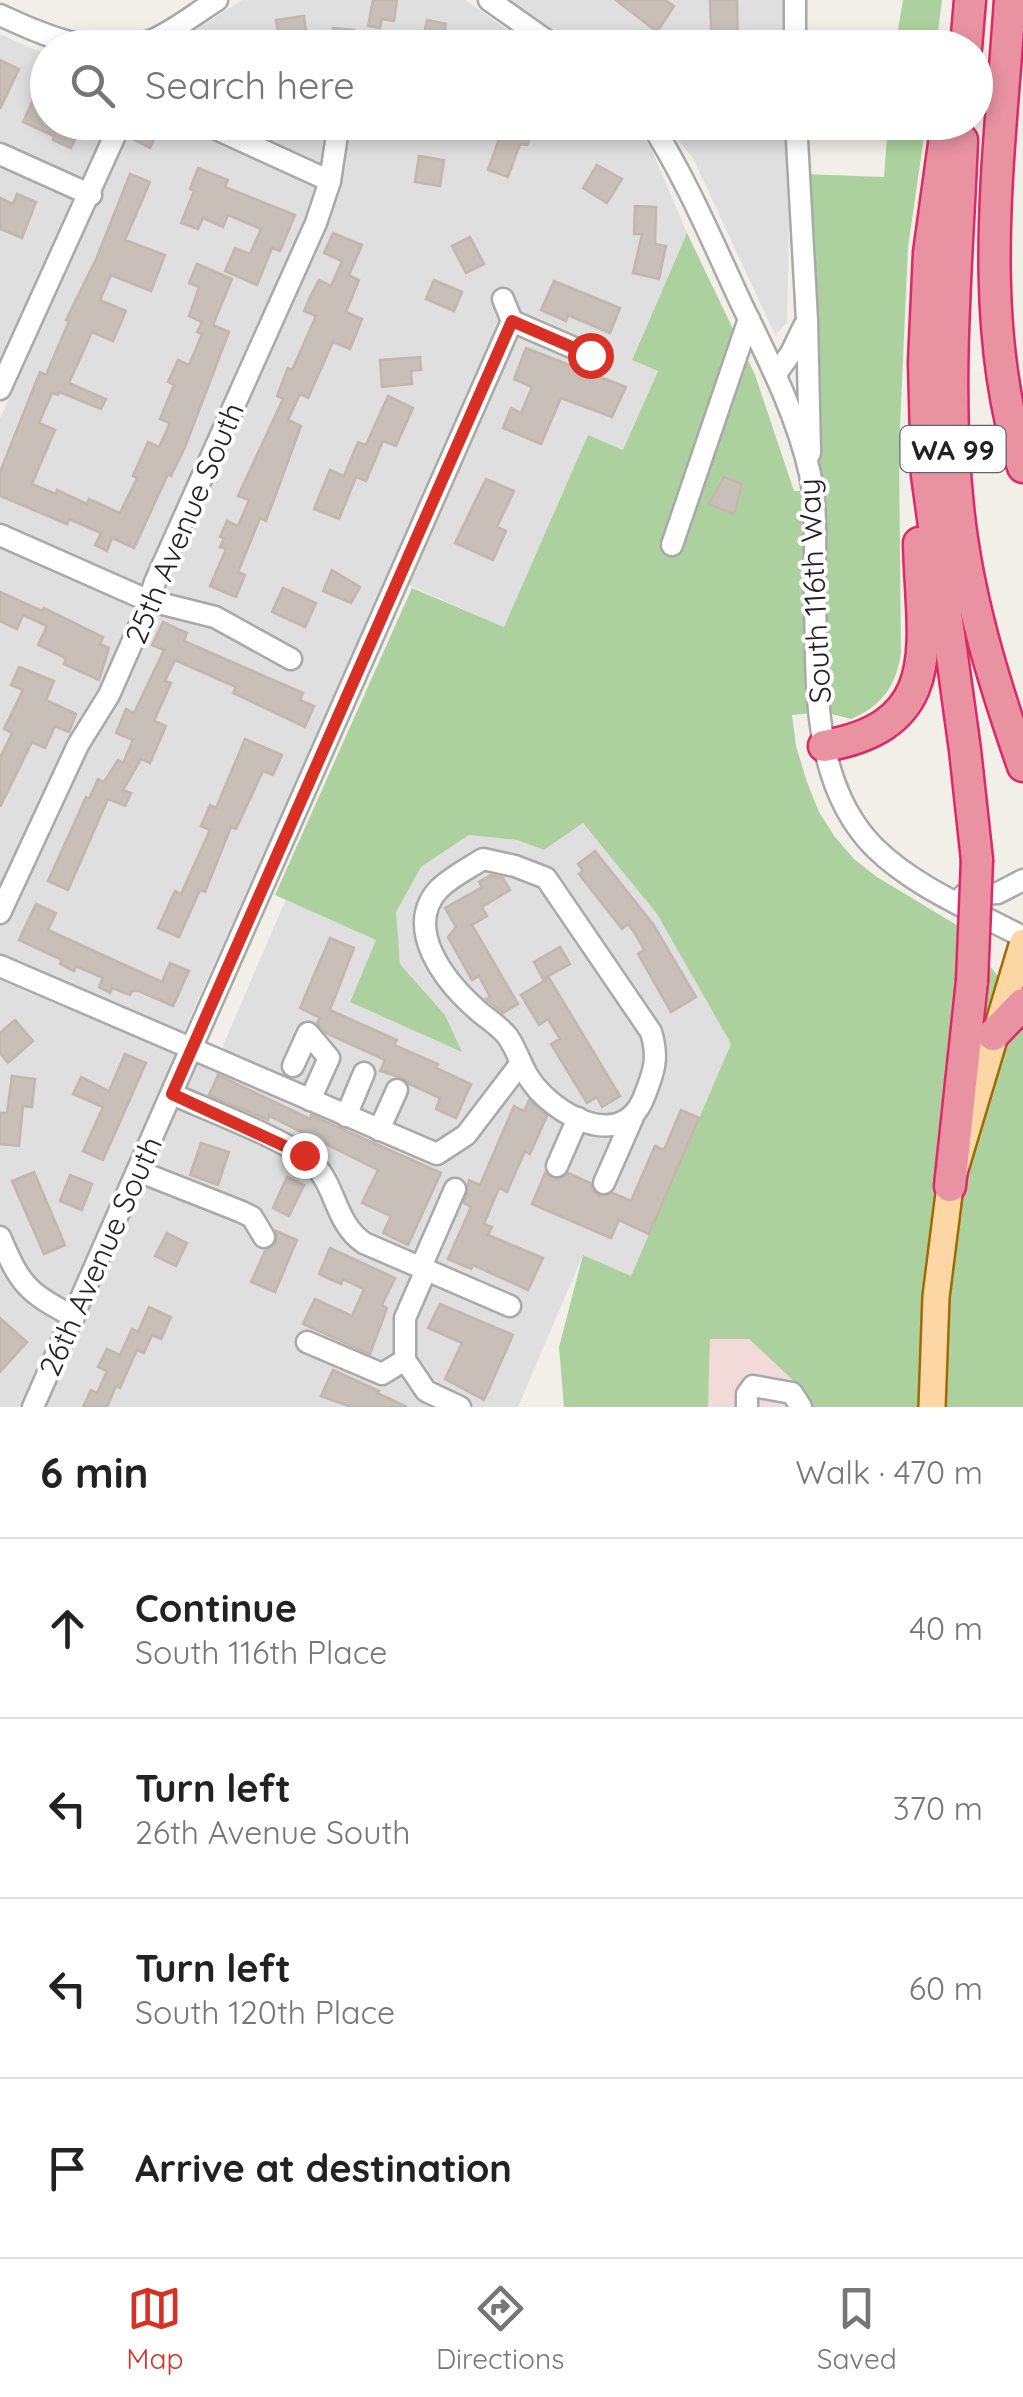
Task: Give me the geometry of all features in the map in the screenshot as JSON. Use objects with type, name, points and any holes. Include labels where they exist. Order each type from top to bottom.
[{"type":"highway","points":[[968,30],[970,0]]},
{"type":"highway","name":"WA 99","points":[[1010,0],[994,264],[1002,376],[1023,466]]},
{"type":"highway","points":[[945,140],[929,253],[924,362],[927,475],[977,860],[972,982],[950,1186]]},
{"type":"highway","name":"WA 99","points":[[961,140],[952,357],[958,510],[982,632],[1023,766]]},
{"type":"highway","points":[[824,746],[854,741],[893,721],[919,678],[922,659],[918,536],[927,475]]},
{"type":"highway","points":[[993,1035],[1023,1004]]},
{"type":"main road","points":[[932,1407],[936,1297],[950,1186],[1023,939]]},
{"type":"street","points":[[173,30],[217,0]]},
{"type":"street","points":[[488,0],[531,30]]},
{"type":"street","points":[[795,0],[796,30]]},
{"type":"street","points":[[0,15],[41,30]]},
{"type":"street","points":[[0,389],[8,349],[91,195],[114,140]]},
{"type":"street","points":[[240,140],[330,181]]},
{"type":"street","name":"25th Avenue South","points":[[0,913],[78,745],[109,695],[147,600],[316,223],[330,181],[336,140]]},
{"type":"street","name":"South 116th Way","points":[[661,140],[680,172],[776,374],[810,475],[824,746],[844,806],[858,828],[896,864],[1023,939]]},
{"type":"street","points":[[797,140],[807,320],[810,475]]},
{"type":"street","points":[[0,154],[91,195]]},
{"type":"street","points":[[503,299],[512,321],[590,355]]},
{"type":"street","points":[[672,545],[749,319]]},
{"type":"street","points":[[776,374],[807,320]]},
{"type":"street","name":"26th Avenue South","points":[[33,1407],[512,321]]},
{"type":"street","points":[[0,534],[147,600],[215,617],[291,659]]},
{"type":"street","points":[[604,1182],[643,1100],[658,1053],[651,1032],[546,878],[483,859],[440,889],[428,906],[425,925],[434,960],[470,1004],[508,1036],[530,1080],[546,1098],[603,1128],[618,1126],[634,1115]]},
{"type":"street","points":[[946,896],[998,893],[1023,880]]},
{"type":"street","points":[[0,966],[437,1154],[466,1135],[521,1063]]},
{"type":"street","points":[[293,1066],[308,1033],[329,1058],[310,1100]]},
{"type":"street","points":[[346,1116],[364,1073]]},
{"type":"street","points":[[379,1130],[397,1090]]},
{"type":"street","points":[[172,1094],[304,1155],[322,1176],[338,1214],[364,1243],[510,1306]]},
{"type":"street","points":[[557,1166],[578,1118]]},
{"type":"street","points":[[138,1171],[252,1217],[264,1237]]},
{"type":"street","points":[[454,1189],[406,1318],[405,1360],[426,1391],[460,1407]]},
{"type":"street","points":[[0,1237],[17,1277],[35,1296],[74,1317]]},
{"type":"street","points":[[306,1342],[382,1374],[405,1360]]},
{"type":"street","points":[[747,1407],[748,1394],[754,1386],[792,1393],[802,1407]]},
{"type":"shaded area","points":[[242,0],[465,0],[508,30],[196,30]]},
{"type":"shaded area","points":[[505,0],[794,0],[793,30],[549,30]]},
{"type":"shaded area","points":[[0,34],[30,47],[30,140],[100,140],[0,365]]},
{"type":"shaded area","points":[[126,140],[645,140],[650,146],[687,233],[632,359],[658,371],[623,450],[588,436],[504,627],[388,576],[174,1053],[213,1069],[286,899],[377,940],[350,1001],[461,1051],[445,1015],[400,964],[395,913],[421,867],[469,835],[517,840],[544,850],[583,823],[657,914],[731,1044],[631,1277],[583,1255],[518,1407],[0,1407],[0,418]]},
{"type":"shaded area","points":[[678,140],[791,140],[787,323],[775,335],[693,158]]},
{"type":"shaded area","points":[[710,1339],[749,1339],[797,1384],[805,1407],[708,1407]]},
{"type":"green space","points":[[903,0],[942,0],[938,30],[898,30]]},
{"type":"green space","points":[[887,140],[924,140],[908,247],[899,450],[901,653],[886,694],[862,714],[851,719],[824,712],[792,715],[807,782],[835,837],[877,877],[960,927],[1023,1009],[1023,1407],[805,1407],[797,1384],[749,1339],[710,1339],[708,1407],[564,1407],[559,1347],[583,1255],[631,1276],[731,1044],[657,914],[583,823],[544,850],[517,840],[469,835],[421,867],[396,912],[400,964],[445,1015],[462,1052],[350,1002],[376,940],[275,895],[412,588],[504,627],[588,435],[623,450],[658,371],[632,360],[687,233],[755,375],[794,491],[816,490],[804,174],[884,177]]},
{"type":"building","points":[[373,0],[397,0],[394,21],[382,19],[380,28],[368,26]]},
{"type":"building","points":[[616,0],[665,0],[674,6],[654,30]]},
{"type":"building","points":[[710,0],[737,0],[738,30],[711,30]]},
{"type":"building","points":[[304,16],[306,30],[278,30],[276,20]]},
{"type":"building","points":[[427,20],[446,24],[445,30],[425,30]]},
{"type":"building","points":[[0,60],[19,69],[0,109]]},
{"type":"building","points":[[30,107],[30,125],[23,122]]},
{"type":"building","points":[[53,140],[75,140],[71,148]]},
{"type":"building","points":[[135,140],[154,140],[150,148]]},
{"type":"building","points":[[499,140],[529,140],[527,145],[520,144],[508,177],[488,170]]},
{"type":"building","points":[[419,156],[444,160],[440,186],[415,182]]},
{"type":"building","points":[[597,165],[622,179],[607,203],[583,188]]},
{"type":"building","points":[[198,168],[228,180],[225,187],[295,215],[280,251],[272,248],[257,285],[225,271],[235,248],[250,254],[261,229],[228,215],[223,227],[203,218],[198,229],[181,223]]},
{"type":"building","points":[[130,174],[150,182],[125,240],[165,255],[151,291],[111,275],[100,300],[126,311],[113,341],[92,332],[69,383],[106,399],[101,409],[59,392],[52,393],[39,423],[55,430],[32,484],[87,504],[89,499],[120,513],[148,442],[159,447],[170,423],[160,419],[174,385],[168,382],[178,360],[189,365],[202,334],[197,332],[202,322],[189,316],[199,287],[189,283],[197,264],[232,279],[213,325],[229,332],[185,447],[171,476],[168,474],[134,548],[112,538],[107,551],[95,545],[101,533],[69,519],[67,524],[0,496],[0,472],[40,372],[46,375]]},
{"type":"building","points":[[17,194],[36,202],[22,238],[0,229],[0,198],[13,204]]},
{"type":"building","points":[[635,206],[656,207],[655,244],[666,246],[659,279],[633,273],[642,234],[634,234]]},
{"type":"building","points":[[333,233],[362,245],[349,275],[359,280],[346,312],[362,319],[350,349],[333,342],[308,398],[300,394],[288,420],[301,426],[266,521],[260,518],[238,572],[245,575],[236,597],[210,586],[226,549],[220,547],[224,538],[220,537],[227,521],[238,526],[249,500],[238,496],[283,399],[277,396],[288,368],[292,370],[316,316],[304,311],[310,297],[319,280],[331,286],[342,261],[324,253]]},
{"type":"building","points":[[470,237],[484,264],[466,273],[452,246]]},
{"type":"building","points":[[434,280],[462,292],[454,311],[426,299]]},
{"type":"building","points":[[554,281],[620,308],[610,333],[568,315],[566,321],[541,310]]},
{"type":"building","points":[[526,348],[626,387],[612,417],[561,398],[541,444],[503,428],[511,408],[521,413],[532,387],[514,379]]},
{"type":"building","points":[[420,357],[421,370],[411,371],[412,384],[382,387],[380,360]]},
{"type":"building","points":[[388,396],[413,408],[396,446],[383,441],[366,481],[356,477],[339,519],[314,509],[330,470],[344,476],[358,442],[366,445]]},
{"type":"building","points":[[724,477],[742,484],[734,514],[709,504]]},
{"type":"building","points":[[486,479],[514,491],[497,527],[506,531],[493,560],[455,543]]},
{"type":"building","points":[[332,570],[360,587],[351,603],[323,591]]},
{"type":"building","points":[[283,588],[316,603],[305,627],[272,612]]},
{"type":"building","points":[[0,592],[103,637],[100,644],[109,648],[99,680],[64,664],[66,658],[38,645],[47,626],[23,615],[17,629],[0,621]]},
{"type":"building","points":[[163,622],[187,633],[184,641],[303,693],[300,700],[314,706],[305,727],[233,693],[236,687],[175,660],[165,681],[171,683],[154,721],[166,726],[150,763],[141,759],[123,790],[131,793],[125,806],[108,799],[68,890],[48,881],[86,797],[89,799],[98,779],[104,782],[118,760],[123,763],[133,740],[116,733],[126,709],[134,713],[164,650],[152,645]]},
{"type":"building","points":[[19,667],[54,681],[46,700],[76,714],[69,732],[55,726],[45,748],[32,742],[0,807],[0,758],[12,733],[4,729],[23,690],[11,685]]},
{"type":"building","points":[[245,739],[282,755],[273,775],[263,771],[236,829],[231,827],[205,892],[200,890],[179,937],[158,928],[175,891],[181,894],[210,830],[201,826],[210,805],[216,808]]},
{"type":"building","points":[[595,851],[653,924],[696,997],[671,1012],[638,954],[644,950],[636,935],[628,924],[622,929],[579,874],[583,871],[578,864]]},
{"type":"building","points":[[491,875],[503,878],[510,890],[482,907],[487,916],[472,925],[518,1004],[503,1013],[486,999],[490,997],[479,976],[472,980],[448,937],[456,927],[445,908],[482,887],[479,882]]},
{"type":"building","points":[[36,904],[56,913],[48,930],[162,982],[170,963],[189,971],[173,1006],[139,991],[130,995],[112,988],[110,993],[99,987],[103,978],[76,966],[74,971],[60,964],[62,960],[19,940]]},
{"type":"building","points":[[330,938],[354,948],[330,1010],[397,1040],[394,1045],[471,1084],[456,1118],[436,1109],[440,1098],[403,1078],[380,1071],[385,1060],[326,1033],[317,1023],[320,1018],[300,1008]]},
{"type":"building","points":[[560,947],[570,964],[543,979],[534,962]]},
{"type":"building","points":[[549,978],[620,1096],[602,1107],[597,1097],[587,1103],[551,1044],[560,1039],[548,1019],[539,1025],[521,995]]},
{"type":"building","points":[[15,1020],[33,1041],[8,1063],[0,1053],[0,1033]]},
{"type":"building","points":[[125,1054],[146,1063],[103,1160],[83,1151],[103,1107],[73,1094],[81,1077],[109,1091]]},
{"type":"building","points":[[218,1075],[310,1119],[311,1115],[441,1173],[408,1245],[383,1233],[391,1216],[362,1203],[378,1170],[269,1116],[268,1120],[209,1095]]},
{"type":"building","points":[[12,1076],[35,1079],[32,1107],[23,1106],[19,1146],[0,1144],[0,1113],[7,1113]]},
{"type":"building","points":[[529,1100],[547,1116],[530,1154],[525,1151],[507,1192],[499,1188],[484,1224],[492,1227],[488,1235],[543,1258],[528,1290],[473,1265],[471,1269],[448,1259],[471,1207],[464,1203],[469,1180],[480,1185],[514,1106],[524,1111]]},
{"type":"building","points":[[681,1110],[699,1118],[649,1234],[619,1220],[611,1238],[532,1204],[545,1173],[558,1180],[568,1173],[590,1183],[599,1196],[613,1193],[631,1201],[655,1146],[664,1150]]},
{"type":"building","points":[[201,1143],[229,1152],[218,1185],[190,1175]]},
{"type":"building","points":[[34,1172],[65,1245],[44,1254],[12,1181]]},
{"type":"building","points":[[70,1175],[92,1184],[82,1210],[60,1201]]},
{"type":"building","points":[[287,1177],[304,1185],[289,1216],[273,1208]]},
{"type":"building","points":[[276,1231],[297,1240],[275,1292],[251,1282],[265,1251],[276,1243]]},
{"type":"building","points":[[167,1233],[187,1243],[176,1266],[155,1256]]},
{"type":"building","points":[[330,1248],[395,1278],[382,1305],[387,1308],[370,1354],[303,1324],[315,1299],[352,1316],[364,1289],[319,1274]]},
{"type":"building","points":[[440,1304],[513,1335],[484,1400],[445,1379],[462,1343],[428,1328]]},
{"type":"building","points":[[149,1307],[171,1317],[161,1339],[152,1335],[144,1353],[137,1350],[107,1407],[83,1407],[91,1390],[97,1393],[107,1371],[98,1367],[107,1349],[120,1355],[132,1329],[138,1332]]},
{"type":"building","points":[[0,1318],[27,1342],[0,1372]]},
{"type":"building","points":[[333,1370],[407,1407],[351,1407],[321,1396]]},
{"type":"route","points":[[304,1155],[172,1094],[512,321],[590,355]]}]
